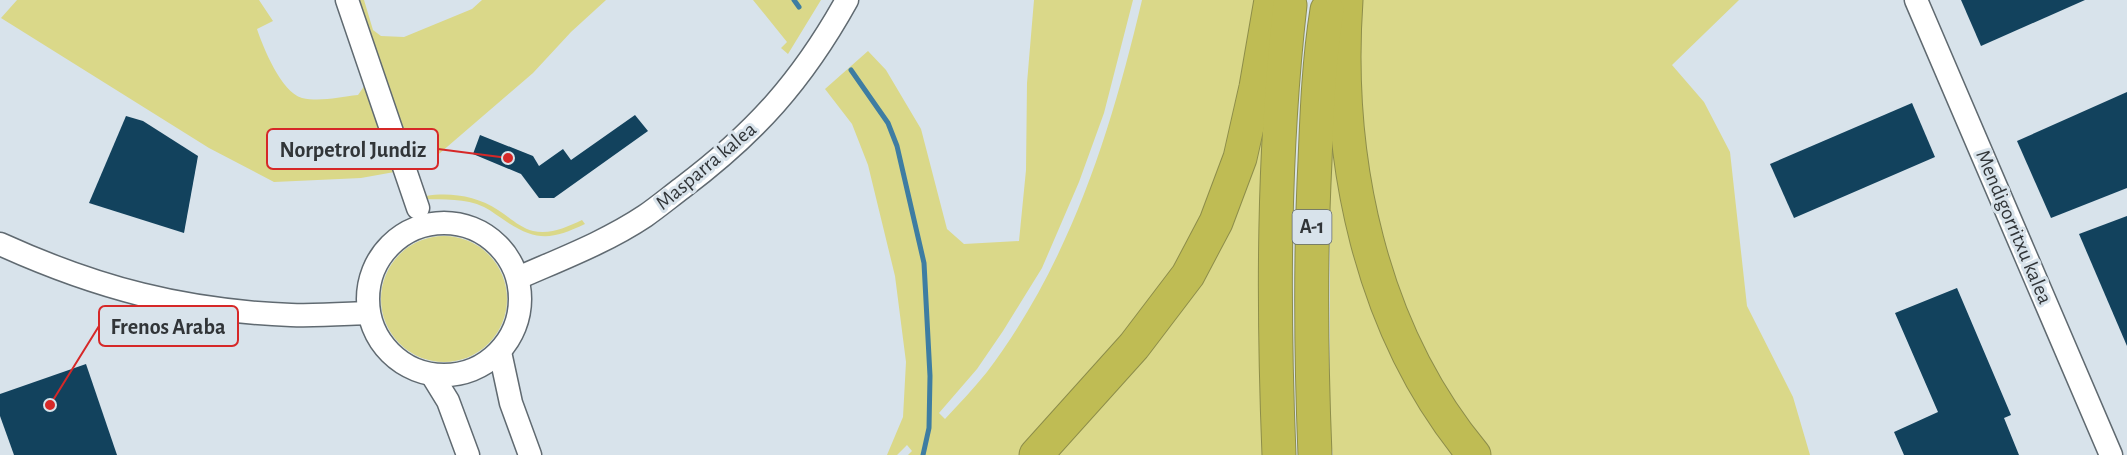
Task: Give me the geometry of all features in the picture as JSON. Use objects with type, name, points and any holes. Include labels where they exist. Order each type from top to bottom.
[{"type":"highway","points":[[1036,455],[1141,337],[1188,275],[1216,222],[1240,158],[1271,0]]},
{"type":"highway","name":"A-1","points":[[1279,455],[1274,342],[1275,220],[1281,106],[1291,0]]},
{"type":"highway","name":"A-1","points":[[1315,455],[1311,338],[1312,223],[1317,110],[1328,0]]},
{"type":"highway","points":[[1346,0],[1347,117],[1354,182],[1368,245],[1390,312],[1415,369],[1451,427],[1474,455]]},
{"type":"street","points":[[348,0],[418,208]]},
{"type":"street","name":"Masparra kalea","points":[[518,278],[587,248],[645,216],[718,161],[783,97],[813,56],[846,0]]},
{"type":"street","name":"Mendigorritxu kalea","points":[[1916,0],[2111,455]]},
{"type":"street","points":[[450,223],[472,228],[492,240],[508,257],[518,278],[521,298],[519,317],[511,336],[500,352],[469,372],[432,375],[414,370],[397,360],[384,347],[374,331],[368,312],[368,289],[374,267],[387,248],[405,233],[427,225],[450,223]]},
{"type":"street","points":[[0,244],[106,286],[148,298],[189,306],[231,312],[293,316],[368,312]]},
{"type":"street","points":[[500,352],[511,403],[530,455]]},
{"type":"street","points":[[432,375],[448,400],[468,455]]},
{"type":"shaded area","points":[[17,0],[259,0],[273,21],[257,29],[274,68],[294,94],[316,100],[358,95],[370,78],[400,171],[361,178],[274,182],[209,148],[1,18]]},
{"type":"shaded area","points":[[355,0],[364,0],[373,30],[381,36],[404,37],[472,9],[482,0],[606,0],[571,32],[533,73],[417,170],[426,196],[454,195],[481,201],[528,230],[552,231],[582,220],[585,224],[564,233],[537,235],[518,228],[477,204],[454,200],[424,199]]},
{"type":"shaded area","points":[[753,0],[821,0],[788,54],[781,48],[787,42]]},
{"type":"shaded area","points":[[1034,0],[1133,0],[1104,113],[1079,182],[1042,268],[977,369],[939,413],[945,419],[987,372],[1016,330],[1042,286],[1064,241],[1101,147],[1142,0],[1258,0],[1225,161],[1203,216],[1175,268],[1132,330],[1019,455],[908,455],[912,451],[907,445],[897,455],[887,455],[903,417],[906,362],[895,276],[868,165],[852,124],[825,89],[868,51],[886,70],[921,129],[947,229],[964,244],[1019,241],[1026,170],[1027,83]]},
{"type":"shaded area","points":[[1358,0],[1739,0],[1672,65],[1704,102],[1730,152],[1747,306],[1793,397],[1810,455],[1488,455],[1446,399],[1394,290],[1362,163]]},
{"type":"shaded area","points":[[1263,108],[1258,296],[1263,455],[1048,455],[1151,334]]},
{"type":"shaded area","points":[[1330,127],[1460,455],[1333,455],[1330,435]]},
{"type":"shaded area","points":[[444,236],[468,241],[489,254],[502,275],[507,299],[502,323],[489,344],[468,357],[444,362],[420,357],[399,344],[386,323],[381,299],[386,275],[399,254],[420,241]]},
{"type":"building","points":[[1961,0],[2085,0],[1981,46]]},
{"type":"building","points":[[2127,92],[2127,188],[2051,218],[2017,141]]},
{"type":"building","points":[[1912,103],[1935,157],[1794,218],[1770,164]]},
{"type":"building","points":[[635,115],[648,131],[554,198],[539,198],[521,174],[473,154],[480,135],[533,156],[539,166],[563,149],[571,160]]},
{"type":"building","points":[[126,116],[143,121],[198,156],[184,233],[89,203]]},
{"type":"building","points":[[2127,216],[2127,346],[2079,234]]},
{"type":"building","points":[[1957,288],[2011,415],[2004,418],[2019,455],[1904,455],[1894,432],[1938,412],[1895,313]]},
{"type":"building","points":[[86,364],[117,455],[14,455],[0,416],[0,394]]},
{"type":"waterway","points":[[794,0],[799,7]]},
{"type":"waterway","points":[[851,70],[888,123],[897,146],[924,263],[930,376],[929,428],[923,455]]},
{"type":"place","name":"Norpetrol Jundiz","points":[[508,158]]},
{"type":"place","name":"Frenos Araba","points":[[50,405]]}]
